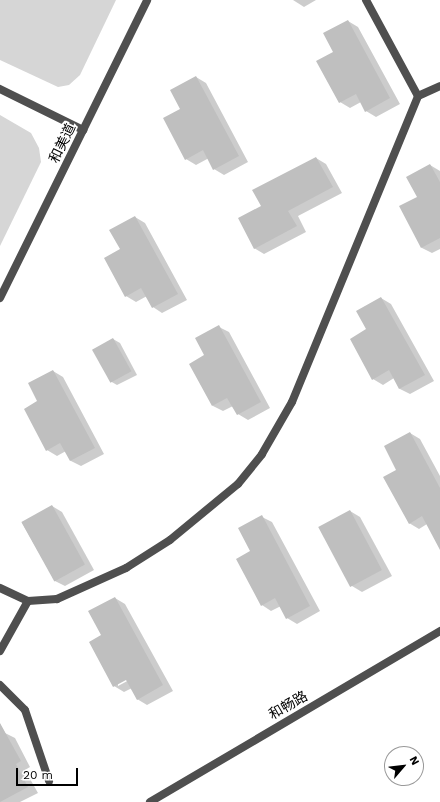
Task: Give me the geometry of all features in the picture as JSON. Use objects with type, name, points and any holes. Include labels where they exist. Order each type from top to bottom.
[{"type":"street","name":"和美道","points":[[0,298],[147,0]]},
{"type":"street","points":[[366,0],[418,96]]},
{"type":"street","points":[[0,588],[28,600],[57,599],[126,568],[170,540],[238,484],[262,454],[292,402],[418,96],[440,86]]},
{"type":"street","points":[[0,89],[83,130]]},
{"type":"street","points":[[0,651],[28,600]]},
{"type":"street","name":"和畅路","points":[[150,802],[440,631]]},
{"type":"street","points":[[0,685],[25,710],[49,781]]},
{"type":"shaded area","points":[[0,0],[116,0],[80,75],[69,85],[58,87],[0,60]]},
{"type":"shaded area","points":[[0,115],[31,133],[39,148],[41,162],[0,246]]},
{"type":"building","points":[[348,20],[390,98],[365,112],[356,94],[339,103],[316,61],[333,52],[323,33]]},
{"type":"building","points":[[196,76],[239,156],[213,170],[203,150],[185,160],[163,118],[180,109],[170,90]]},
{"type":"building","points":[[316,157],[333,187],[288,211],[297,226],[254,249],[238,218],[261,206],[252,190]]},
{"type":"building","points":[[430,164],[440,182],[440,238],[421,248],[399,206],[417,197],[406,177]]},
{"type":"building","points":[[135,216],[178,294],[152,308],[141,288],[125,297],[104,258],[120,249],[109,230]]},
{"type":"building","points":[[381,297],[425,375],[399,389],[389,370],[372,380],[350,339],[366,329],[356,311]]},
{"type":"building","points":[[219,325],[261,402],[237,415],[227,398],[212,406],[189,364],[204,355],[195,338]]},
{"type":"building","points":[[113,338],[131,371],[110,383],[92,350]]},
{"type":"building","points":[[53,370],[95,448],[70,461],[60,443],[46,451],[24,409],[37,401],[28,383]]},
{"type":"building","points":[[410,432],[440,488],[440,550],[422,516],[409,524],[383,477],[396,470],[384,446]]},
{"type":"building","points":[[52,505],[85,564],[54,581],[21,522]]},
{"type":"building","points":[[350,510],[382,570],[350,587],[318,527]]},
{"type":"building","points":[[262,515],[310,606],[286,619],[275,598],[261,606],[236,559],[250,551],[238,528]]},
{"type":"building","points":[[115,597],[163,685],[137,700],[126,680],[113,687],[89,642],[101,635],[88,611]]},
{"type":"building","points":[[0,723],[21,761],[16,764],[28,787],[0,802]]}]
